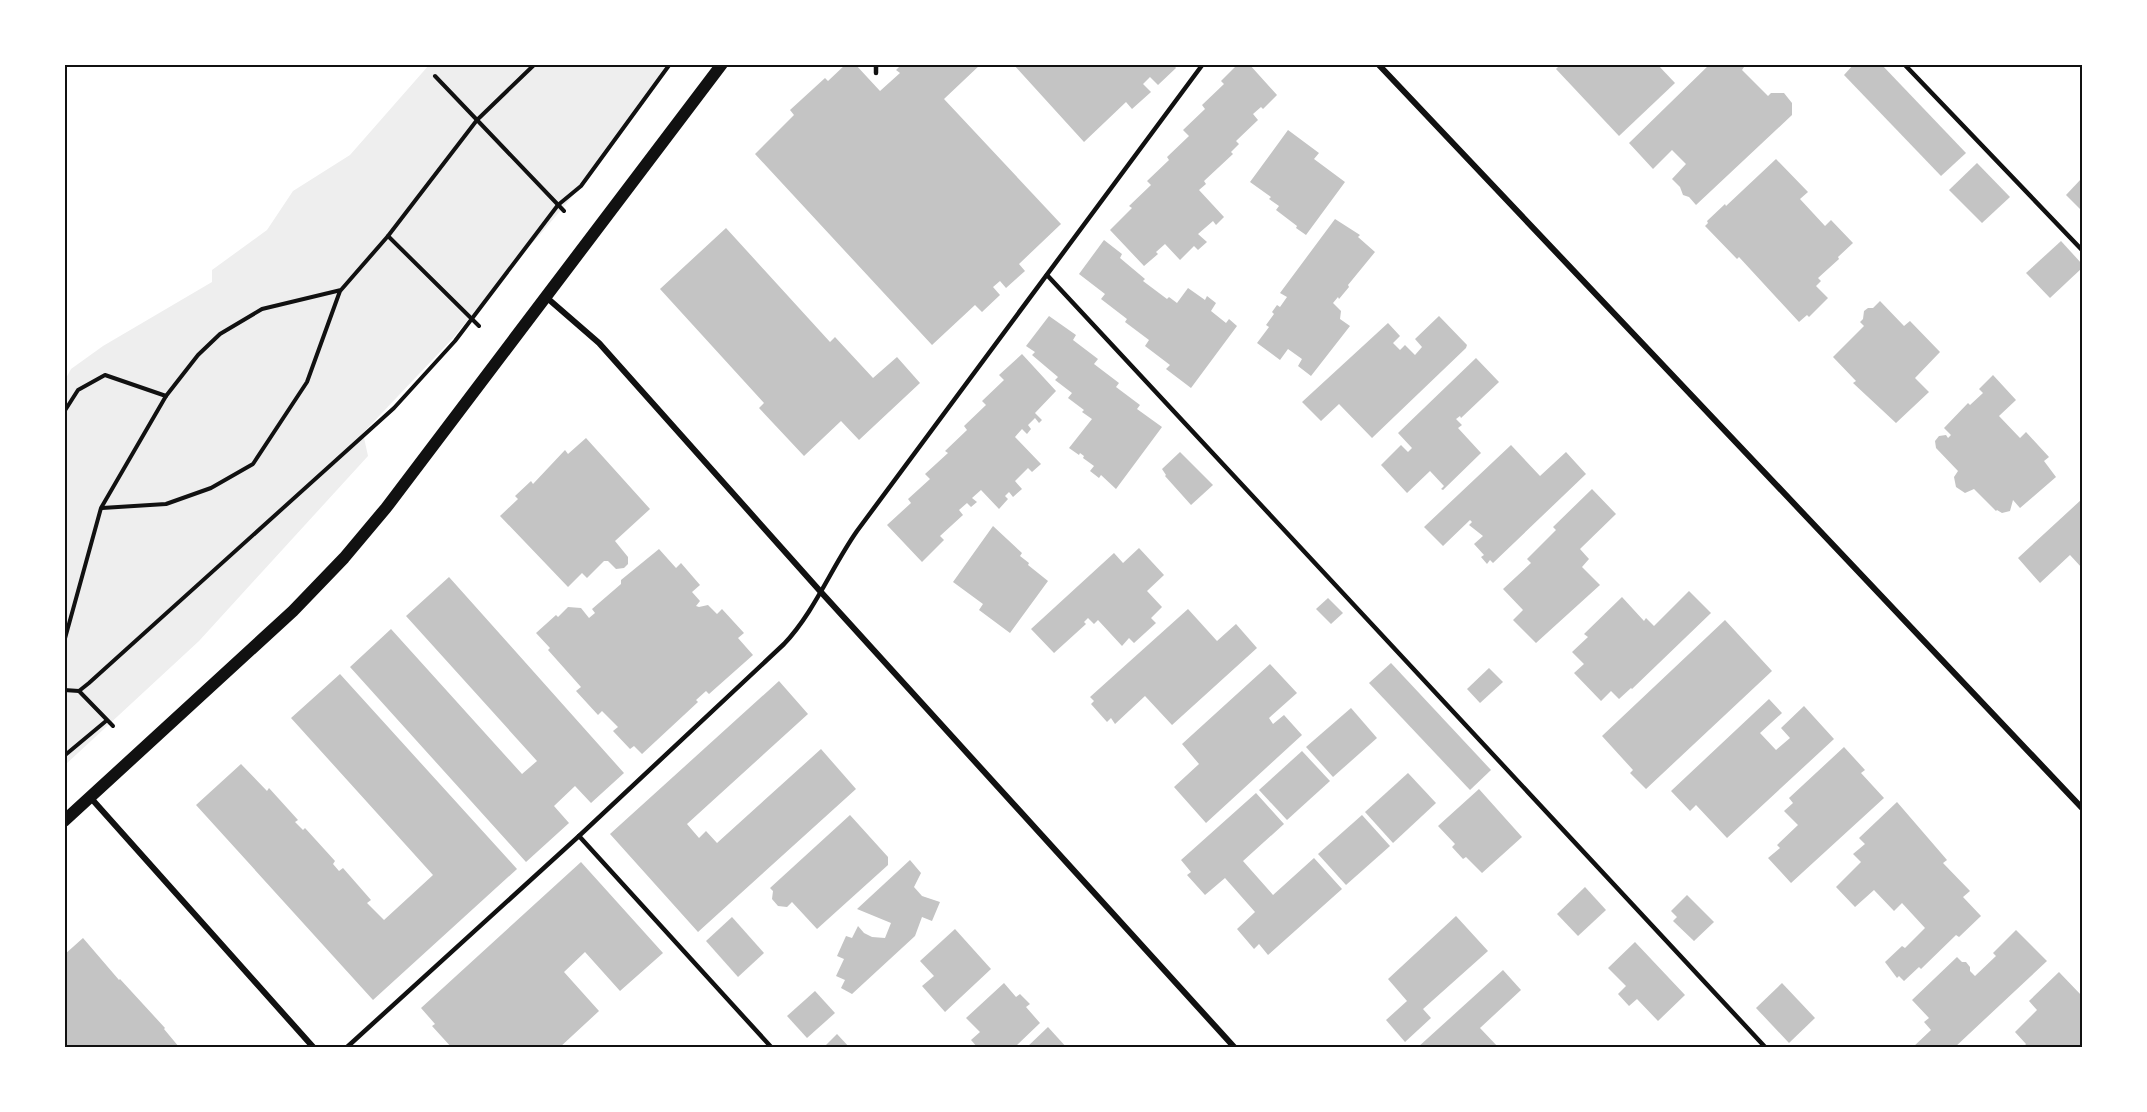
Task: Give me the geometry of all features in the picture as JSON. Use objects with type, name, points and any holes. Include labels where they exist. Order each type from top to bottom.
[{"type":"main road","points":[[64,821],[293,611],[344,558],[386,508],[722,64]]},
{"type":"street","points":[[1378,64],[2082,808]]},
{"type":"street","points":[[546,296],[599,343],[820,591],[1235,1047]]},
{"type":"street","points":[[90,796],[314,1047]]},
{"type":"lane","points":[[876,64],[876,73]]},
{"type":"lane","points":[[346,1047],[579,836],[801,626],[840,556],[857,531],[1203,64]]},
{"type":"lane","points":[[1904,64],[2082,250]]},
{"type":"lane","points":[[1047,274],[1766,1047]]},
{"type":"lane","points":[[579,836],[772,1047]]},
{"type":"path","points":[[101,508],[166,504],[211,488],[253,464],[307,382],[341,290],[388,236],[477,120],[536,64]]},
{"type":"path","points":[[79,691],[394,408],[450,347],[558,205],[580,186],[670,64]]},
{"type":"path","points":[[435,76],[564,212]]},
{"type":"path","points":[[388,236],[479,326]]},
{"type":"path","points":[[64,642],[101,508],[166,396],[198,355],[220,334],[262,309],[341,290]]},
{"type":"path","points":[[64,412],[78,390],[105,375],[166,396]]},
{"type":"path","points":[[64,690],[79,691],[113,726]]},
{"type":"path","points":[[64,756],[106,721]]},
{"type":"shaded area","points":[[429,65],[667,65],[581,186],[517,259],[453,338],[363,433],[368,456],[199,641],[65,765],[64,382],[71,369],[103,346],[212,282],[212,270],[267,230],[293,191],[350,155]]},
{"type":"building","points":[[846,64],[855,64],[880,91],[900,73],[896,70],[902,64],[981,64],[944,99],[1061,224],[1019,264],[1025,271],[1006,288],[1000,281],[993,287],[1000,295],[982,312],[975,305],[932,345],[755,154],[794,115],[790,110],[825,78],[828,81]]},
{"type":"building","points":[[1013,64],[1173,64],[1176,68],[1158,85],[1150,77],[1143,84],[1151,92],[1132,109],[1126,102],[1084,142]]},
{"type":"building","points":[[1238,64],[1249,64],[1277,95],[1263,109],[1261,107],[1253,114],[1258,120],[1236,141],[1239,144],[1231,152],[1233,154],[1204,181],[1206,184],[1199,190],[1224,217],[1216,225],[1213,221],[1198,234],[1207,242],[1198,250],[1194,246],[1180,260],[1165,244],[1156,252],[1158,254],[1144,266],[1110,230],[1132,208],[1129,206],[1151,185],[1147,181],[1169,160],[1167,157],[1189,136],[1183,130],[1205,109],[1202,105],[1224,84],[1221,81]]},
{"type":"building","points":[[1561,64],[1657,64],[1675,83],[1619,136],[1556,69]]},
{"type":"building","points":[[1710,64],[1746,64],[1742,70],[1768,96],[1771,93],[1784,93],[1792,103],[1792,115],[1696,205],[1689,197],[1683,195],[1680,187],[1672,179],[1686,164],[1672,150],[1653,169],[1629,143]]},
{"type":"building","points":[[1854,64],[1881,64],[1966,153],[1941,176],[1844,75]]},
{"type":"building","points":[[1288,130],[1319,153],[1314,159],[1345,182],[1306,235],[1276,210],[1279,206],[1269,199],[1271,197],[1250,182]]},
{"type":"building","points":[[1776,159],[1808,192],[1800,199],[1825,226],[1831,220],[1853,243],[1818,278],[1821,281],[1816,286],[1828,298],[1809,317],[1807,315],[1799,322],[1739,257],[1737,259],[1705,226],[1707,221],[1725,204],[1726,206]]},
{"type":"building","points":[[1977,163],[2010,197],[1982,223],[1949,190]]},
{"type":"building","points":[[2082,178],[2082,211],[2066,195]]},
{"type":"building","points":[[1335,219],[1360,235],[1358,237],[1375,252],[1348,285],[1349,287],[1333,303],[1341,311],[1340,319],[1350,326],[1311,376],[1298,366],[1302,359],[1288,349],[1280,360],[1257,343],[1269,327],[1266,325],[1274,314],[1272,312],[1277,305],[1280,307],[1287,297],[1280,293]]},
{"type":"building","points":[[726,228],[830,342],[835,337],[873,378],[897,357],[920,383],[859,440],[841,421],[804,456],[759,408],[764,403],[660,289]]},
{"type":"building","points":[[1104,240],[1122,254],[1120,258],[1145,279],[1143,281],[1167,299],[1169,297],[1177,303],[1188,288],[1205,300],[1207,296],[1216,303],[1211,311],[1226,323],[1229,319],[1237,326],[1191,388],[1166,369],[1170,365],[1145,346],[1149,340],[1125,322],[1127,319],[1101,299],[1105,294],[1079,274]]},
{"type":"building","points":[[2061,241],[2082,264],[2082,268],[2050,298],[2026,273]]},
{"type":"building","points":[[1880,301],[1904,326],[1910,321],[1940,352],[1915,378],[1929,392],[1896,423],[1853,383],[1856,381],[1833,357],[1864,326],[1860,322],[1864,311],[1873,308]]},
{"type":"building","points":[[1049,316],[1076,335],[1073,340],[1098,359],[1094,364],[1119,383],[1116,387],[1140,405],[1137,409],[1162,427],[1116,489],[1101,475],[1099,478],[1090,471],[1094,466],[1083,458],[1084,456],[1069,448],[1092,419],[1068,398],[1072,393],[1055,380],[1058,377],[1032,355],[1035,352],[1026,346]]},
{"type":"building","points":[[1439,316],[1467,345],[1466,348],[1372,438],[1339,404],[1321,421],[1302,402],[1388,323],[1400,336],[1393,343],[1400,350],[1405,345],[1415,355],[1422,347],[1415,339]]},
{"type":"building","points":[[1022,354],[1056,391],[1035,413],[1042,420],[1039,423],[1035,418],[1028,425],[1031,429],[1027,434],[1022,429],[1015,437],[1041,464],[1032,472],[1028,468],[1015,481],[1022,489],[1013,497],[1009,492],[1005,496],[1008,499],[999,509],[981,490],[972,498],[977,502],[971,507],[967,503],[959,510],[963,515],[940,536],[944,540],[922,562],[887,525],[911,503],[908,499],[930,479],[925,474],[948,453],[945,451],[967,430],[964,426],[986,405],[982,401],[1004,380],[999,375]]},
{"type":"building","points":[[1476,358],[1499,382],[1461,418],[1460,416],[1456,419],[1462,425],[1458,428],[1481,453],[1443,490],[1441,489],[1444,486],[1430,471],[1407,493],[1381,465],[1401,445],[1408,452],[1412,448],[1398,433]]},
{"type":"building","points":[[1993,375],[2016,400],[1999,416],[2020,438],[2026,432],[2049,457],[2044,461],[2056,477],[2020,508],[2013,500],[2010,511],[2002,513],[1996,511],[1974,489],[1965,493],[1956,487],[1954,477],[1958,471],[1936,448],[1935,441],[1939,436],[1946,435],[1948,438],[1951,435],[1944,428],[1968,403],[1970,405],[1983,393],[1979,389]]},
{"type":"building","points":[[586,438],[650,509],[615,541],[628,557],[628,564],[624,568],[616,569],[608,561],[604,561],[587,578],[582,573],[568,587],[500,516],[518,499],[515,496],[531,481],[533,484],[565,450],[568,454]]},
{"type":"building","points":[[1511,445],[1540,476],[1566,452],[1586,474],[1493,563],[1490,560],[1487,564],[1481,557],[1484,555],[1474,544],[1483,536],[1469,525],[1472,522],[1470,520],[1443,546],[1424,527]]},
{"type":"building","points":[[1180,452],[1213,485],[1191,505],[1165,476],[1162,469]]},
{"type":"building","points":[[1592,489],[1616,514],[1580,549],[1589,559],[1582,567],[1600,585],[1536,643],[1513,620],[1523,610],[1503,589],[1531,563],[1527,559],[1556,530],[1553,527]]},
{"type":"building","points":[[2082,499],[2082,568],[2070,555],[2040,583],[2018,558]]},
{"type":"building","points":[[993,526],[1022,553],[1020,556],[1029,563],[1028,565],[1048,581],[1010,633],[979,610],[983,604],[953,582]]},
{"type":"building","points":[[1139,548],[1164,575],[1147,591],[1162,607],[1151,618],[1156,623],[1134,643],[1129,638],[1122,646],[1098,620],[1094,624],[1088,618],[1084,622],[1086,624],[1054,653],[1031,629],[1114,553],[1123,563]]},
{"type":"building","points":[[659,549],[676,568],[681,563],[700,585],[692,592],[700,601],[696,606],[708,605],[717,614],[722,609],[744,633],[738,638],[753,655],[709,694],[706,691],[696,700],[698,702],[642,754],[634,746],[630,749],[613,731],[618,727],[602,711],[598,715],[576,691],[581,687],[536,633],[568,607],[581,608],[589,618],[595,613],[592,609],[621,584],[621,580]]},
{"type":"building","points":[[449,577],[624,773],[591,803],[575,786],[554,806],[569,823],[526,862],[350,667],[391,629],[522,774],[537,761],[406,616]]},
{"type":"building","points":[[1689,591],[1711,613],[1619,699],[1611,691],[1601,701],[1574,673],[1584,664],[1572,652],[1588,637],[1584,634],[1622,597],[1644,621],[1646,618],[1654,626]]},
{"type":"building","points":[[1328,598],[1343,613],[1331,624],[1316,609]]},
{"type":"building","points":[[1188,609],[1217,641],[1236,624],[1257,648],[1172,725],[1145,696],[1115,724],[1111,718],[1107,722],[1091,704],[1094,701],[1090,697]]},
{"type":"building","points":[[1725,620],[1772,671],[1646,789],[1630,773],[1633,770],[1602,736]]},
{"type":"building","points":[[1391,663],[1491,770],[1470,790],[1369,683]]},
{"type":"building","points":[[1270,664],[1297,693],[1269,718],[1273,724],[1284,715],[1302,735],[1206,823],[1174,787],[1199,764],[1182,744]]},
{"type":"building","points":[[1489,668],[1503,682],[1480,703],[1467,689]]},
{"type":"building","points":[[340,674],[517,869],[373,1000],[196,805],[241,764],[267,791],[269,788],[298,820],[295,822],[303,830],[305,828],[335,861],[333,864],[339,871],[343,868],[371,900],[367,903],[384,920],[433,875],[291,718]]},
{"type":"building","points":[[779,681],[808,714],[687,824],[699,838],[706,831],[717,843],[821,749],[856,789],[698,932],[610,834]]},
{"type":"building","points":[[1769,699],[1782,713],[1760,733],[1776,750],[1790,738],[1781,728],[1804,706],[1834,739],[1727,838],[1696,805],[1690,811],[1671,791]]},
{"type":"building","points":[[1351,708],[1377,738],[1333,777],[1306,747]]},
{"type":"building","points":[[1844,747],[1865,770],[1861,773],[1884,798],[1791,883],[1768,858],[1780,848],[1777,845],[1798,825],[1784,811],[1793,803],[1789,798]]},
{"type":"building","points":[[1302,751],[1330,781],[1287,820],[1259,790]]},
{"type":"building","points":[[1408,773],[1436,803],[1393,843],[1365,812]]},
{"type":"building","points":[[1479,789],[1522,837],[1482,873],[1466,857],[1463,859],[1452,847],[1455,844],[1438,826]]},
{"type":"building","points":[[1256,793],[1284,824],[1243,861],[1273,895],[1314,858],[1342,889],[1268,955],[1259,944],[1254,949],[1237,929],[1255,912],[1225,878],[1205,895],[1187,875],[1191,872],[1181,860]]},
{"type":"building","points":[[1897,802],[1947,860],[1943,863],[1970,891],[1963,897],[1981,916],[1959,937],[1956,935],[1921,969],[1919,967],[1904,981],[1899,976],[1897,978],[1885,962],[1902,946],[1905,948],[1925,928],[1902,903],[1894,911],[1874,890],[1855,907],[1836,887],[1861,862],[1853,854],[1865,844],[1859,838]]},
{"type":"building","points":[[850,815],[888,857],[888,865],[817,929],[792,902],[787,907],[778,906],[772,899],[773,891],[770,888]]},
{"type":"building","points":[[1362,815],[1390,846],[1346,885],[1318,854]]},
{"type":"building","points":[[910,860],[921,873],[914,887],[922,896],[940,902],[932,921],[922,917],[915,936],[852,994],[841,988],[845,980],[836,976],[844,959],[837,956],[846,936],[852,938],[858,926],[872,937],[885,938],[891,923],[857,909]]},
{"type":"building","points":[[581,862],[663,953],[620,991],[585,952],[564,972],[599,1011],[559,1048],[452,1048],[432,1026],[435,1024],[421,1008]]},
{"type":"building","points":[[1585,887],[1606,910],[1578,936],[1557,914]]},
{"type":"building","points":[[1687,895],[1714,922],[1694,941],[1673,921],[1677,917],[1671,911]]},
{"type":"building","points":[[1456,916],[1488,951],[1423,1009],[1431,1018],[1405,1042],[1386,1020],[1407,1001],[1388,979]]},
{"type":"building","points":[[732,917],[764,953],[738,977],[706,941]]},
{"type":"building","points":[[955,929],[991,969],[945,1012],[922,986],[934,976],[920,961]]},
{"type":"building","points":[[2016,930],[2047,961],[1954,1048],[1912,1048],[1931,1030],[1924,1022],[1929,1018],[1912,1000],[1957,957],[1962,962],[1966,962],[1975,976],[1996,956],[1993,953]]},
{"type":"building","points":[[83,938],[165,1028],[179,1047],[181,1045],[183,1048],[64,1048],[64,955]]},
{"type":"building","points":[[1635,942],[1685,995],[1658,1021],[1637,999],[1629,1006],[1618,994],[1626,986],[1608,968]]},
{"type":"building","points":[[1503,970],[1521,990],[1480,1028],[1499,1048],[1417,1048]]},
{"type":"building","points":[[2059,972],[2082,996],[2082,1048],[2023,1048],[2026,1044],[2015,1032],[2037,1010],[2029,1001]]},
{"type":"building","points":[[1004,983],[1016,997],[1020,994],[1030,1004],[1026,1007],[1040,1023],[1014,1048],[978,1048],[971,1040],[980,1032],[966,1018]]},
{"type":"building","points":[[1782,983],[1815,1018],[1789,1043],[1756,1008]]},
{"type":"building","points":[[815,991],[835,1013],[807,1038],[787,1016]]},
{"type":"building","points":[[1048,1027],[1067,1048],[1026,1048]]},
{"type":"building","points":[[837,1034],[850,1048],[823,1048]]}]
